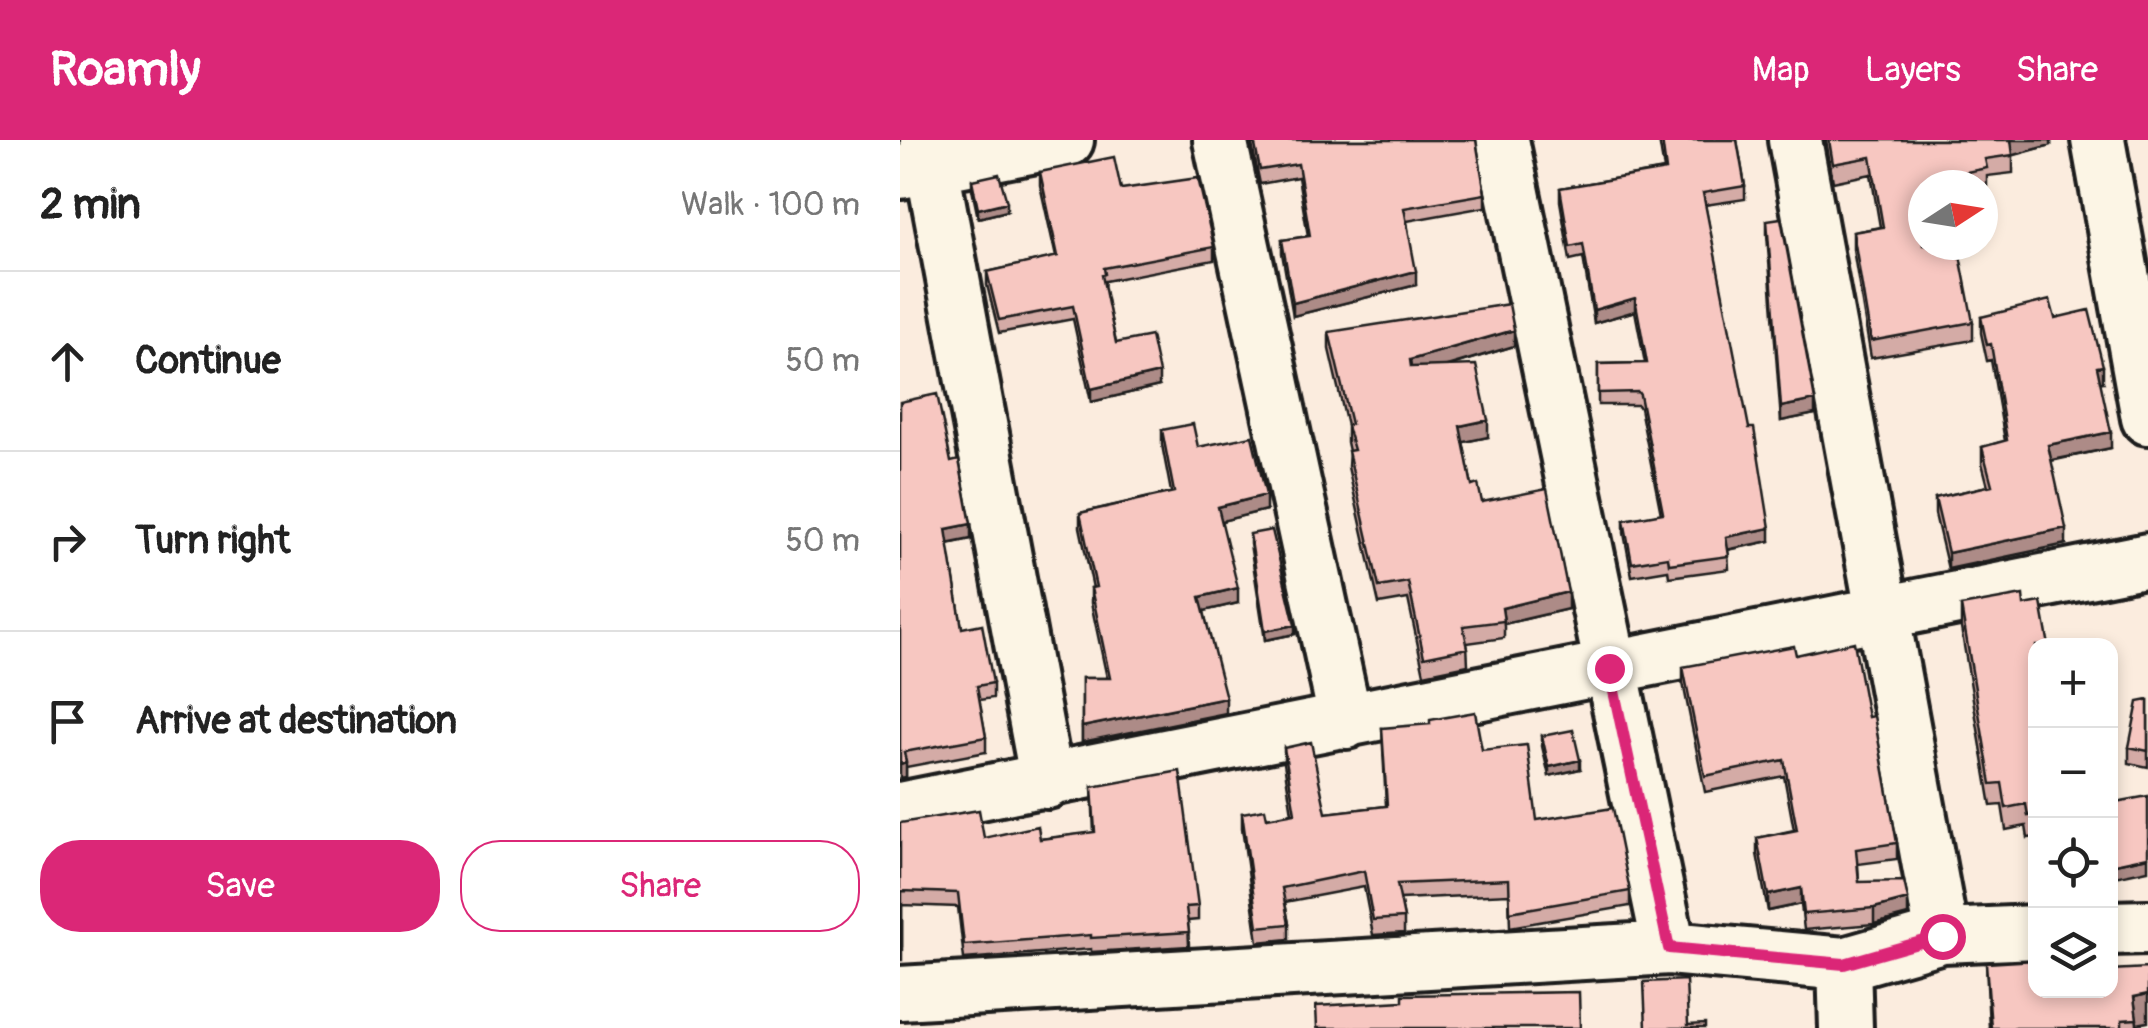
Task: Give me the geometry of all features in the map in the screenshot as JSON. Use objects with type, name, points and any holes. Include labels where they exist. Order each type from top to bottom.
[{"type":"street","points":[[1047,782],[920,158],[1067,140]]},
{"type":"street","points":[[1220,140],[1346,722]]},
{"type":"street","points":[[1502,140],[1669,948]]},
{"type":"street","points":[[1795,140],[1942,936]]},
{"type":"street","points":[[2098,140],[2148,418]]},
{"type":"street","points":[[900,810],[2148,560]]},
{"type":"street","points":[[2118,928],[2148,927]]},
{"type":"street","points":[[900,993],[1669,948],[1844,964],[1942,936],[2028,932]]},
{"type":"street","points":[[1844,964],[1846,1028]]},
{"type":"building","points":[[1254,140],[1476,140],[1485,194],[1404,208],[1416,271],[1293,303],[1282,240],[1310,236],[1298,164],[1260,170]]},
{"type":"building","points":[[1662,140],[1737,140],[1745,186],[1703,193],[1749,428],[1754,428],[1770,528],[1726,537],[1729,556],[1669,564],[1668,557],[1632,563],[1624,520],[1663,513],[1640,395],[1598,393],[1598,364],[1647,363],[1635,298],[1594,310],[1583,244],[1570,247],[1560,188],[1666,170]]},
{"type":"building","points":[[1829,140],[2011,140],[2013,155],[1985,159],[1987,168],[1908,170],[1908,260],[1961,260],[1973,322],[1871,341],[1853,232],[1883,227],[1871,157],[1833,164]]},
{"type":"building","points":[[1114,157],[1121,189],[1198,178],[1214,247],[1104,268],[1102,275],[1116,343],[1151,336],[1159,373],[1091,389],[1073,306],[999,320],[987,272],[1058,256],[1040,172]]},
{"type":"building","points":[[999,174],[1007,202],[978,209],[972,180]]},
{"type":"building","points":[[1781,218],[1815,400],[1781,407],[1767,220]]},
{"type":"building","points":[[2050,300],[2055,318],[2089,310],[2103,366],[2097,367],[2111,432],[2048,445],[2066,528],[1948,553],[1935,498],[1992,485],[1982,447],[2007,440],[1991,344],[1987,345],[1981,317]]},
{"type":"building","points":[[1509,304],[1514,330],[1410,360],[1411,367],[1476,365],[1488,420],[1460,426],[1472,486],[1478,484],[1482,502],[1547,489],[1568,592],[1502,608],[1504,621],[1463,626],[1468,648],[1424,657],[1408,582],[1379,587],[1348,451],[1354,450],[1347,426],[1351,424],[1329,332]]},
{"type":"building","points":[[937,394],[951,462],[959,460],[971,524],[946,529],[962,628],[982,624],[993,683],[977,686],[986,737],[904,752],[906,762],[900,764],[900,402]]},
{"type":"building","points":[[1193,424],[1198,447],[1252,436],[1266,495],[1218,507],[1238,588],[1200,597],[1226,698],[1082,727],[1082,678],[1110,678],[1080,513],[1174,492],[1162,430]]},
{"type":"building","points":[[1272,530],[1295,625],[1265,631],[1250,534]]},
{"type":"building","points":[[2023,595],[2024,605],[2041,602],[2048,638],[2028,638],[2028,816],[2026,804],[2006,808],[2002,783],[1991,784],[1961,606]]},
{"type":"building","points":[[1854,642],[1868,717],[1874,716],[1897,843],[1856,849],[1859,882],[1904,881],[1908,899],[1874,908],[1804,914],[1801,888],[1768,895],[1757,838],[1797,830],[1784,760],[1705,776],[1683,667],[1794,646],[1796,655]]},
{"type":"building","points":[[2148,700],[2148,751],[2129,747],[2138,702]]},
{"type":"building","points":[[1475,712],[1482,750],[1527,745],[1537,820],[1613,808],[1630,891],[1510,912],[1509,879],[1397,884],[1404,918],[1373,920],[1364,871],[1282,888],[1289,924],[1258,927],[1242,813],[1265,809],[1267,818],[1295,813],[1284,748],[1311,742],[1326,813],[1387,806],[1382,728],[1430,724],[1430,720]]},
{"type":"building","points":[[1573,730],[1580,760],[1549,767],[1542,736]]},
{"type":"building","points":[[1180,771],[1198,906],[1186,907],[1189,932],[964,945],[958,893],[902,891],[900,946],[900,823],[979,810],[984,838],[1038,826],[1040,839],[1095,832],[1092,787]]},
{"type":"building","points":[[2148,796],[2148,857],[2118,863],[2118,802]]},
{"type":"building","points":[[2028,960],[2028,998],[2118,998],[2118,970],[2148,968],[2148,994],[2134,997],[2137,1019],[2122,1020],[2122,1028],[1991,1028],[1986,963]]},
{"type":"building","points":[[1686,980],[1688,1025],[1705,1024],[1705,1028],[1646,1028],[1644,982]]},
{"type":"building","points":[[1579,992],[1580,1028],[1317,1028],[1316,1006],[1403,1001],[1403,995]]},
{"type":"route","points":[[1609,668],[1669,948],[1844,964],[1942,936]]}]
